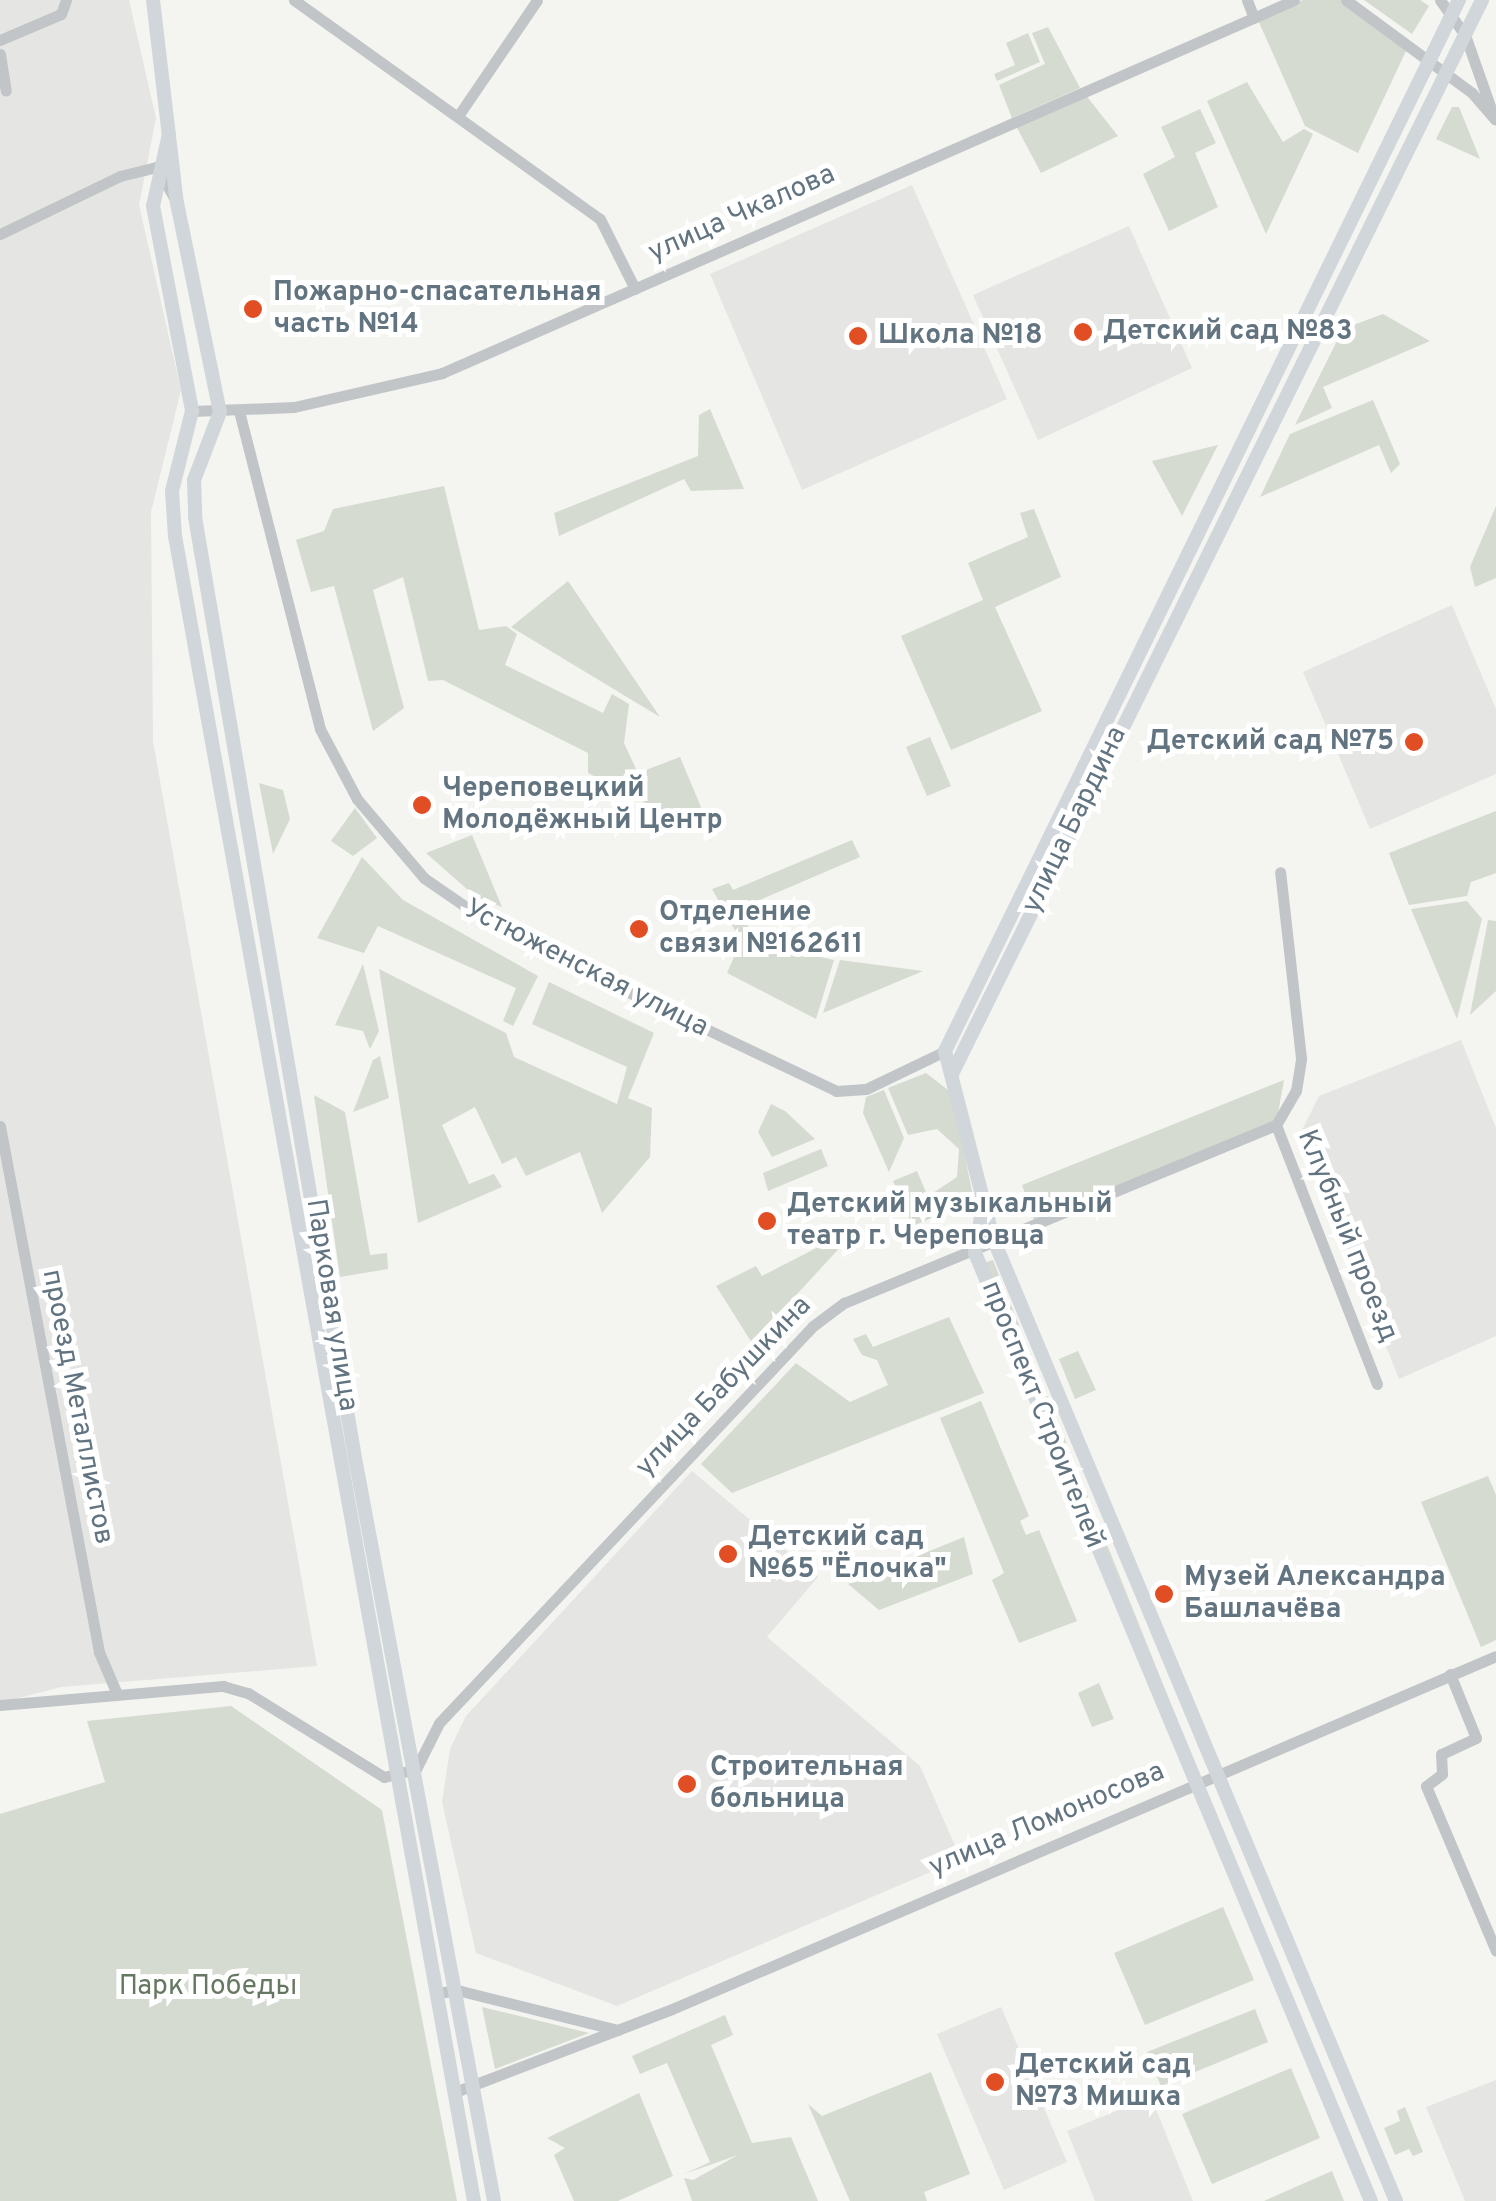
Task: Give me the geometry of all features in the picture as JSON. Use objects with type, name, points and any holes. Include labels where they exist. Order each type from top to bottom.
[{"type":"main road","points":[[152,0],[171,129],[177,203],[220,412]]},
{"type":"main road","name":"улица Бардина","points":[[944,1051],[1459,0]]},
{"type":"main road","name":"улица Бардина","points":[[952,1074],[1198,566],[1268,434],[1482,0]]},
{"type":"main road","points":[[171,129],[157,167],[153,206],[192,412]]},
{"type":"main road","name":"Парковая улица","points":[[192,412],[172,491],[175,536],[474,2201]]},
{"type":"main road","name":"Парковая улица","points":[[220,412],[192,500],[355,1458],[494,2201]]},
{"type":"main road","points":[[1251,426],[1268,434]]},
{"type":"main road","points":[[1184,559],[1198,566]]},
{"type":"main road","points":[[944,1051],[985,1191]]},
{"type":"main road","name":"проспект Строителей","points":[[985,1191],[993,1238],[1396,2201]]},
{"type":"main road","name":"проспект Строителей","points":[[985,1191],[972,1246],[1371,2201]]},
{"type":"street","points":[[0,40],[62,14],[66,0]]},
{"type":"street","points":[[294,0],[600,219],[634,289]]},
{"type":"street","points":[[458,116],[537,0]]},
{"type":"street","points":[[1247,0],[1254,18]]},
{"type":"street","name":"улица Чкалова","points":[[192,412],[239,411],[442,373],[1294,0]]},
{"type":"street","points":[[1346,0],[1445,72],[1495,121]]},
{"type":"street","points":[[1440,0],[1464,35],[1495,121]]},
{"type":"street","points":[[0,54],[6,91]]},
{"type":"street","points":[[0,234],[120,176],[157,167],[177,203]]},
{"type":"street","name":"Устюженская улица","points":[[239,411],[320,729],[393,848],[460,906],[504,933],[836,1091],[866,1089],[944,1051]]},
{"type":"street","name":"Клубный проезд","points":[[1280,872],[1301,1058],[1296,1092],[1276,1124],[1377,1384]]},
{"type":"street","name":"улица Бабушкина","points":[[416,1769],[440,1723],[813,1326],[844,1303],[972,1246],[1276,1124]]},
{"type":"street","name":"проезд Металлистов","points":[[0,1126],[98,1652],[117,1694]]},
{"type":"street","name":"улица Ломоносова","points":[[455,2092],[474,2088],[618,2030],[1496,1656]]},
{"type":"street","points":[[1450,1674],[1476,1738],[1441,1754],[1442,1774],[1426,1786],[1496,1951]]},
{"type":"street","points":[[0,1705],[211,1686],[248,1693],[384,1777],[416,1769]]},
{"type":"street","points":[[438,1993],[457,1990],[618,2030]]},
{"type":"shaded area","points":[[0,0],[129,0],[156,118],[139,205],[181,390],[151,512],[153,741],[317,1666],[61,1687],[0,1703]]},
{"type":"shaded area","name":"Школа №18","points":[[912,185],[1007,399],[802,490],[710,274]]},
{"type":"shaded area","name":"Детский сад №83","points":[[1129,226],[1192,368],[1038,440],[973,295]]},
{"type":"shaded area","name":"Детский сад №75","points":[[1452,605],[1496,709],[1496,774],[1370,829],[1303,672]]},
{"type":"shaded area","points":[[1461,1040],[1496,1128],[1496,1336],[1399,1379],[1301,1132],[1319,1096]]},
{"type":"shaded area","name":"Строительная больница","points":[[692,1471],[818,1577],[767,1637],[920,1766],[961,1859],[617,2006],[476,1953],[442,1802],[450,1749],[466,1716]]},
{"type":"shaded area","name":"Детский сад №73 Мишка","points":[[1001,2007],[1067,2162],[1004,2190],[937,2034]]},
{"type":"shaded area","points":[[1496,2080],[1496,2201],[1465,2201],[1426,2107]]},
{"type":"shaded area","points":[[1151,2097],[1193,2201],[1095,2201],[1067,2131]]},
{"type":"green space","points":[[1303,0],[1340,0],[1407,49],[1358,153],[1305,126],[1258,20]]},
{"type":"green space","points":[[1364,0],[1420,0],[1429,6],[1412,34]]},
{"type":"green space","points":[[1048,27],[1080,88],[1012,118],[999,85],[1045,64],[1032,33]]},
{"type":"green space","points":[[1028,33],[1040,62],[997,81],[994,74],[1015,65],[1006,43]]},
{"type":"green space","points":[[1247,82],[1283,142],[1304,129],[1313,134],[1266,234],[1207,101]]},
{"type":"green space","points":[[1085,94],[1118,136],[1041,173],[1015,124]]},
{"type":"green space","points":[[1452,107],[1459,107],[1480,159],[1436,139]]},
{"type":"green space","points":[[1200,109],[1216,143],[1195,153],[1218,207],[1169,231],[1143,174],[1175,157],[1161,127]]},
{"type":"green space","points":[[1383,314],[1430,341],[1323,387],[1332,408],[1295,425],[1343,329]]},
{"type":"green space","points":[[1373,400],[1400,464],[1391,473],[1379,445],[1260,497],[1290,434]]},
{"type":"green space","points":[[710,409],[744,489],[691,491],[684,479],[559,536],[554,513],[698,456],[699,415]]},
{"type":"green space","points":[[1218,445],[1182,516],[1152,461]]},
{"type":"green space","points":[[444,486],[479,630],[506,626],[517,634],[505,665],[603,713],[612,694],[629,704],[624,743],[638,773],[680,757],[701,807],[694,828],[588,773],[588,753],[443,680],[428,681],[403,577],[373,590],[404,708],[373,731],[334,586],[311,592],[296,540],[324,531],[333,509]]},
{"type":"green space","points":[[1496,506],[1496,578],[1475,587],[1470,567]]},
{"type":"green space","points":[[1034,509],[1061,577],[995,607],[1042,711],[951,750],[901,636],[983,600],[968,563],[1028,537],[1020,513]]},
{"type":"green space","points":[[568,581],[660,717],[511,627]]},
{"type":"green space","points":[[930,737],[951,786],[927,796],[906,747]]},
{"type":"green space","points":[[259,783],[283,790],[290,819],[273,854]]},
{"type":"green space","points":[[355,808],[377,838],[353,856],[331,841]]},
{"type":"green space","points":[[1496,811],[1496,873],[1471,882],[1467,896],[1409,905],[1389,853]]},
{"type":"green space","points":[[472,835],[502,907],[476,897],[426,853]]},
{"type":"green space","points":[[852,840],[860,857],[739,909],[756,943],[834,960],[816,1019],[727,973],[741,941],[712,889],[729,883],[733,890]]},
{"type":"green space","points":[[362,857],[403,900],[538,976],[513,1026],[503,1021],[516,988],[378,926],[364,953],[317,938]]},
{"type":"green space","points":[[1467,901],[1482,919],[1457,1019],[1411,909]]},
{"type":"green space","points":[[1488,920],[1496,921],[1496,991],[1470,1015]]},
{"type":"green space","points":[[840,960],[923,971],[823,1013]]},
{"type":"green space","points":[[363,964],[379,1031],[370,1049],[363,1031],[335,1025]]},
{"type":"green space","points":[[379,969],[506,1033],[514,1057],[617,1104],[627,1067],[532,1024],[549,982],[654,1033],[628,1098],[652,1108],[650,1157],[602,1213],[580,1152],[526,1176],[516,1157],[502,1164],[475,1107],[442,1125],[469,1184],[494,1174],[502,1187],[418,1223]]},
{"type":"green space","points":[[380,1056],[389,1098],[353,1112],[373,1060]]},
{"type":"green space","points":[[926,1073],[952,1093],[974,1201],[942,1214],[933,1193],[957,1177],[959,1149],[937,1129],[908,1135],[888,1088]]},
{"type":"green space","points":[[1284,1080],[1276,1125],[1034,1221],[1022,1185]]},
{"type":"green space","points":[[884,1090],[904,1138],[889,1172],[863,1113],[866,1097]]},
{"type":"green space","points":[[314,1095],[345,1112],[370,1255],[387,1253],[388,1269],[340,1277]]},
{"type":"green space","points":[[771,1104],[785,1111],[815,1139],[772,1157],[758,1132]]},
{"type":"green space","points":[[821,1149],[828,1166],[768,1191],[763,1173]]},
{"type":"green space","points":[[917,1171],[936,1216],[913,1226],[893,1181]]},
{"type":"green space","points":[[828,1242],[845,1242],[752,1343],[716,1286],[756,1266],[762,1276]]},
{"type":"green space","points":[[993,1260],[1197,1769],[983,1263]]},
{"type":"green space","points":[[949,1317],[984,1393],[732,1493],[701,1464],[796,1363],[850,1402],[888,1385],[877,1360],[862,1355],[853,1339],[866,1334],[873,1347]]},
{"type":"green space","points":[[1078,1351],[1096,1390],[1075,1399],[1059,1359]]},
{"type":"green space","points":[[981,1401],[1029,1516],[1020,1521],[1026,1535],[1039,1530],[1077,1621],[1019,1643],[992,1580],[1004,1573],[940,1418]]},
{"type":"green space","points":[[1488,1476],[1496,1495],[1496,1640],[1481,1647],[1421,1502]]},
{"type":"green space","points":[[964,1537],[973,1574],[879,1610],[848,1584]]},
{"type":"green space","points":[[1099,1683],[1114,1719],[1092,1727],[1078,1693]]},
{"type":"green space","name":"Парк Победы","points":[[231,1706],[382,1810],[457,2201],[0,2201],[0,1814],[105,1782],[87,1721]]},
{"type":"green space","points":[[1223,1907],[1254,1980],[1145,2025],[1114,1953]]},
{"type":"green space","points":[[482,2007],[589,2033],[495,2069]]},
{"type":"green space","points":[[1255,2009],[1268,2042],[1161,2086],[1147,2052]]},
{"type":"green space","points":[[725,2015],[733,2035],[711,2045],[752,2143],[791,2137],[818,2201],[692,2201],[684,2178],[693,2180],[738,2155],[684,2174],[710,2162],[667,2063],[640,2074],[632,2056]]},
{"type":"green space","points":[[1291,2068],[1320,2138],[1212,2184],[1182,2114]]},
{"type":"green space","points":[[931,2072],[970,2174],[924,2192],[927,2201],[850,2201],[808,2104],[822,2116]]},
{"type":"green space","points":[[639,2093],[673,2176],[618,2201],[574,2201],[554,2155],[565,2148],[547,2138]]},
{"type":"green space","points":[[1405,2107],[1423,2152],[1413,2156],[1409,2149],[1395,2155],[1384,2128],[1400,2121],[1397,2111]]},
{"type":"green space","points":[[1332,2171],[1344,2201],[1264,2201]]},
{"type":"place","name":"Пожарно-спасательная часть №14","points":[[253,309]]},
{"type":"place","name":"Детский сад №83","points":[[1083,332]]},
{"type":"place","name":"Школа №18","points":[[858,336]]},
{"type":"place","name":"Детский сад №75","points":[[1414,742]]},
{"type":"place","name":"Череповецкий Молодёжный Центр","points":[[422,805]]},
{"type":"place","name":"Отделение связи №162611","points":[[639,929]]},
{"type":"place","name":"Детский музыкальный театр г. Череповца","points":[[767,1221]]},
{"type":"place","name":"Детский сад №65 \"Ёлочка\"","points":[[728,1554]]},
{"type":"place","name":"Музей Александра Башлачёва","points":[[1164,1594]]},
{"type":"place","name":"Строительная больница","points":[[687,1784]]},
{"type":"place","name":"Детский сад №73 Мишка","points":[[995,2082]]}]
